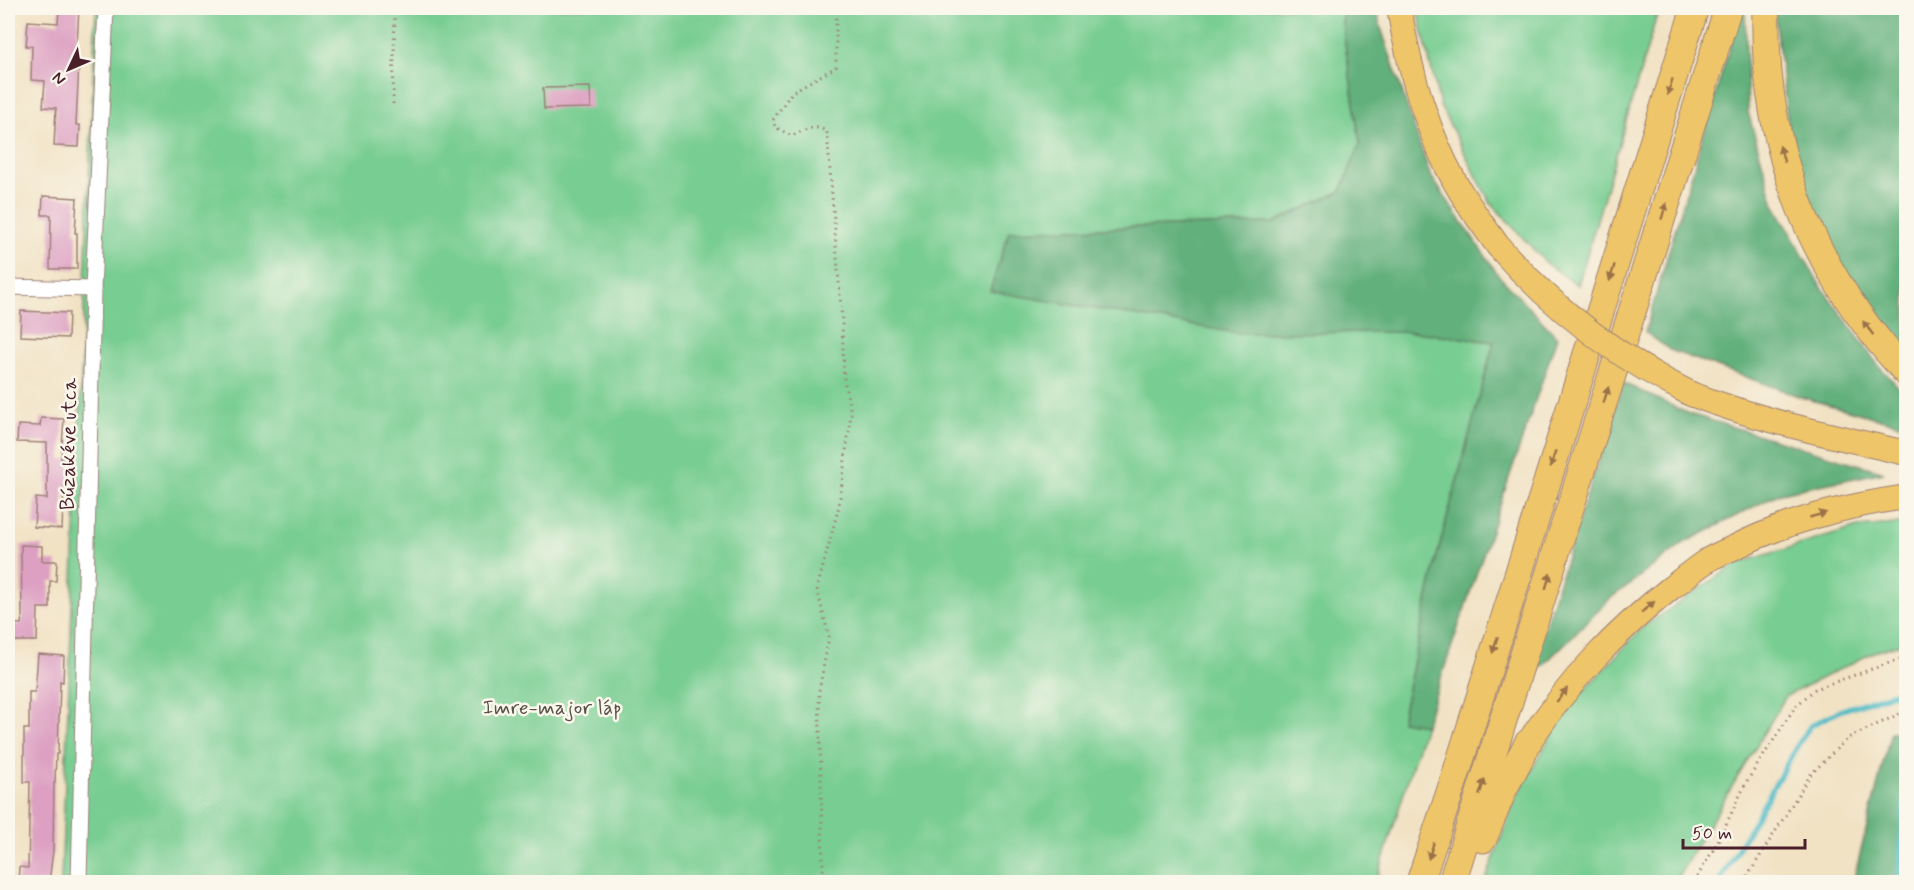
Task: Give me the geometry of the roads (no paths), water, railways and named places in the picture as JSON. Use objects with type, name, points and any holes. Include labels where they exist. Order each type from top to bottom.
[{"type":"highway","points":[[1399,8],[1410,64],[1423,109],[1439,150],[1454,181],[1498,246],[1526,278],[1587,331],[1617,353],[1691,394],[1769,421],[1906,453]]},
{"type":"highway","points":[[1452,882],[1728,8]]},
{"type":"highway","points":[[1766,8],[1767,74],[1774,120],[1790,180],[1824,258],[1853,307],[1870,332],[1906,372]]},
{"type":"highway","points":[[1420,882],[1455,777],[1690,15]]},
{"type":"highway","points":[[1467,882],[1488,824],[1528,743],[1551,709],[1604,646],[1643,610],[1706,561],[1754,538],[1799,521],[1854,505],[1906,497]]},
{"type":"street","name":"Búzakéve utca","points":[[79,882],[93,289],[106,8]]},
{"type":"street","points":[[8,287],[93,289]]},
{"type":"waterway","points":[[1719,882],[1810,726],[1839,711],[1906,689]]},
{"type":"waterway","points":[[1898,882],[1906,786]]},
{"type":"park label","name":"Imre-major láp","points":[[552,708]]}]
